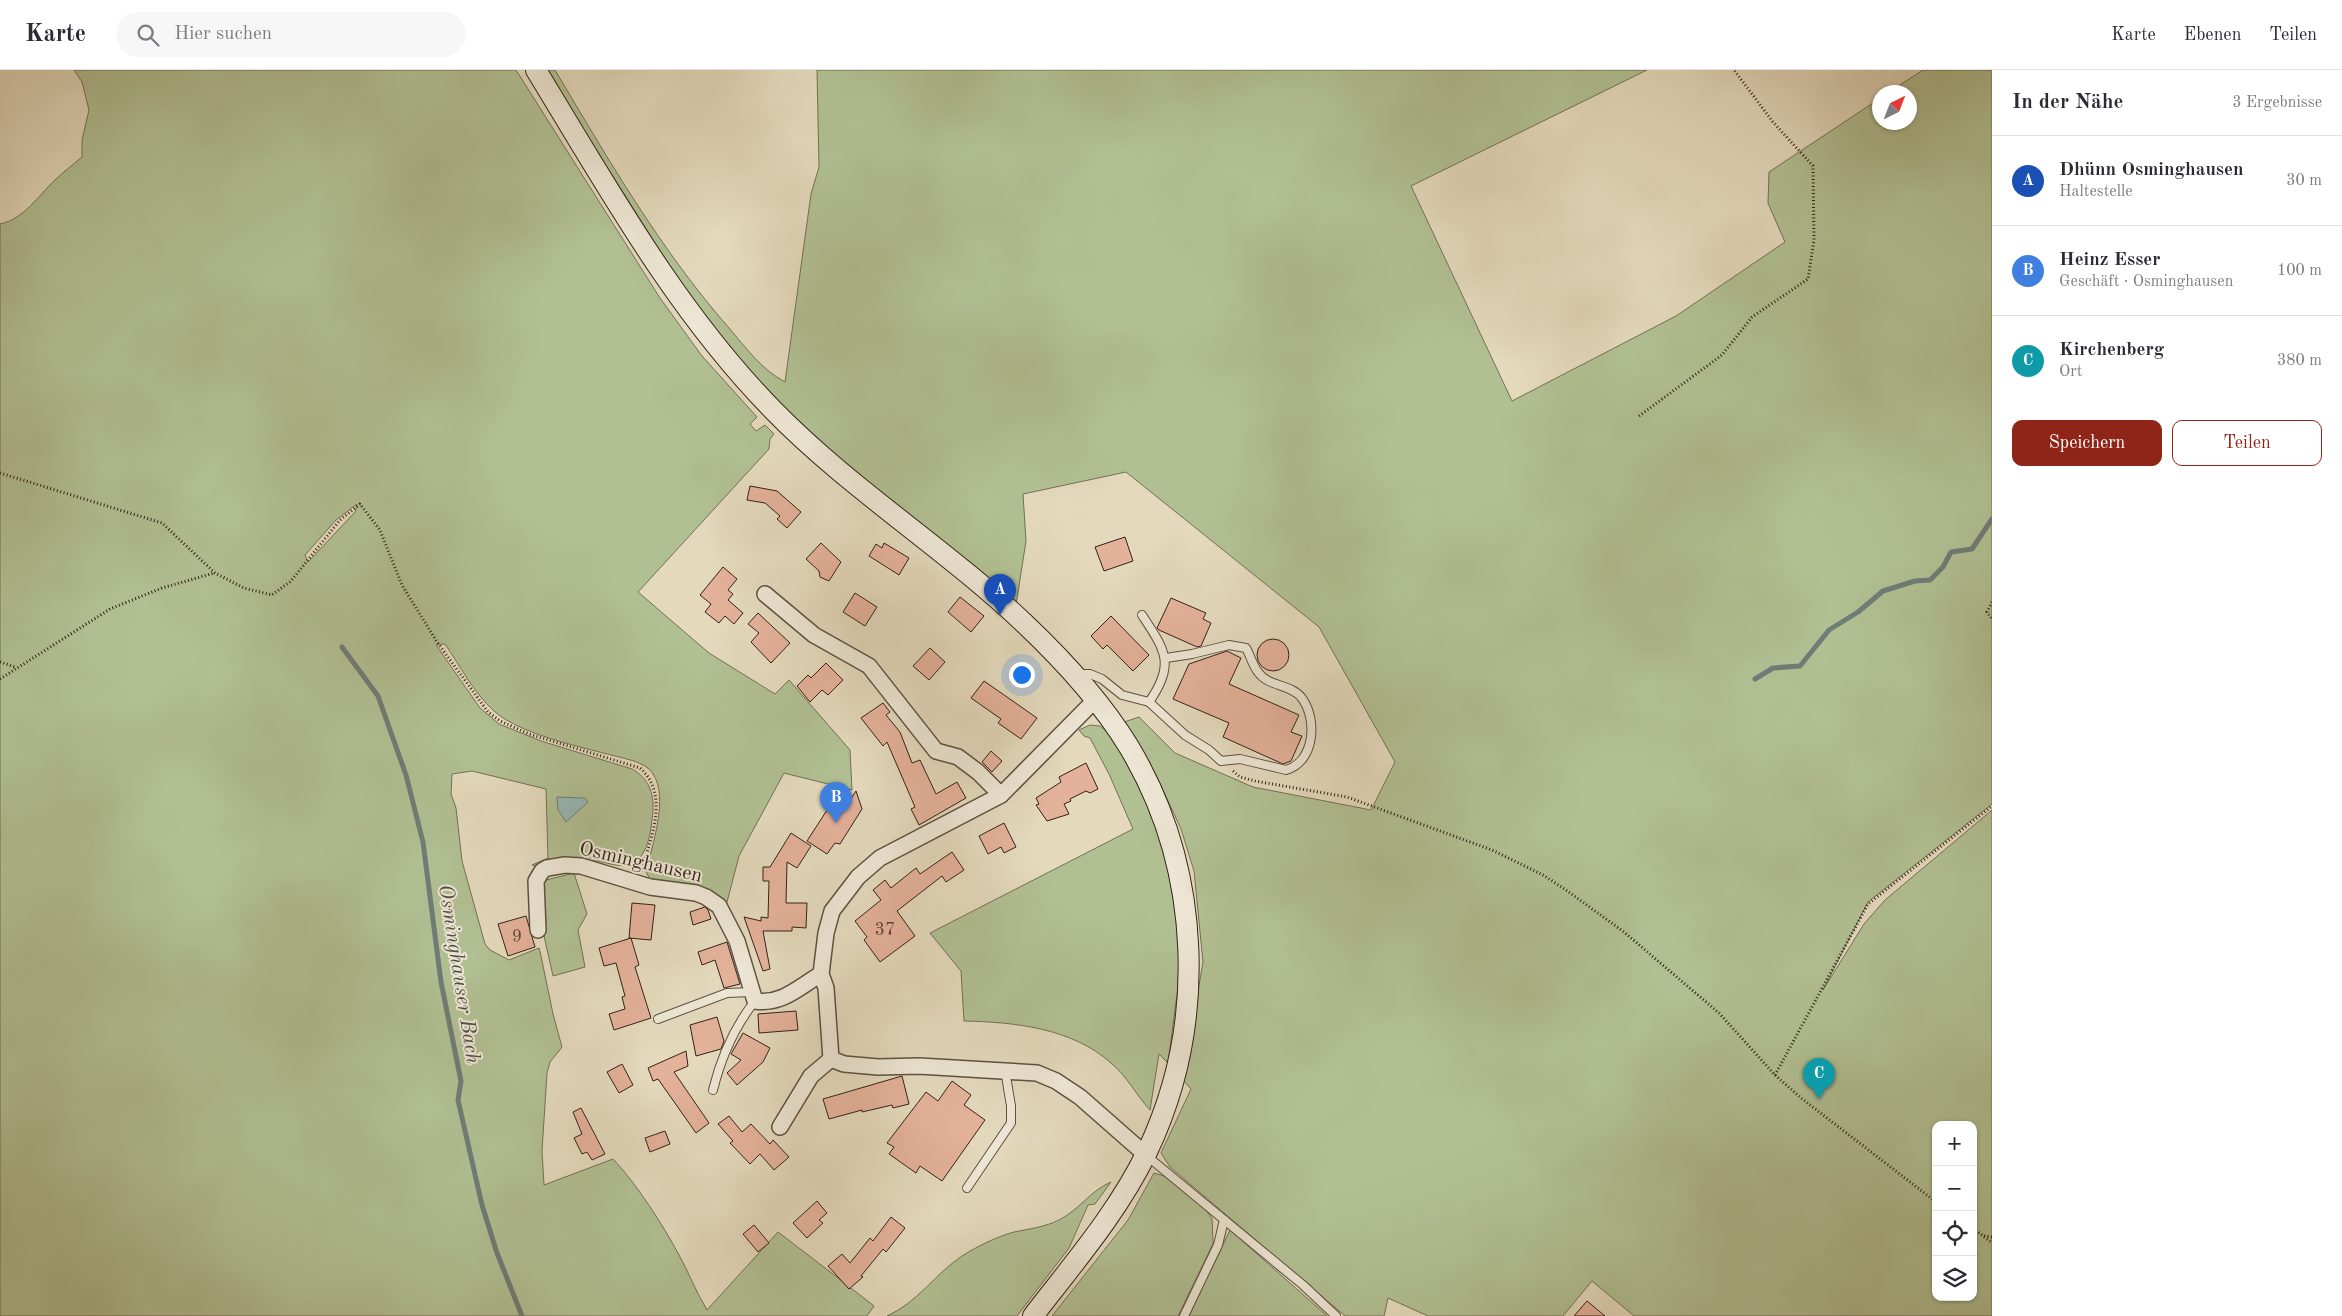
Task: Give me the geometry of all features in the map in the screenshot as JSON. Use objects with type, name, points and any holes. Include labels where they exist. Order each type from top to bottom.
[{"type":"main road","points":[[536,70],[666,279],[704,332],[774,412],[822,456],[1021,620],[1074,674],[1126,743],[1160,810],[1178,870],[1188,937],[1188,1001],[1175,1077],[1146,1155],[1099,1230],[1032,1316]]},
{"type":"street","points":[[765,594],[814,635],[869,666],[936,752],[958,758],[978,772],[1001,795]]},
{"type":"street","points":[[831,1059],[826,988],[821,974],[826,933],[832,911],[858,876],[880,858],[1001,795],[1095,700]]},
{"type":"street","name":"Osminghausen","points":[[538,930],[536,881],[542,871],[547,868],[572,864],[638,884],[696,893],[715,902],[719,906],[737,941],[754,996]]},
{"type":"street","points":[[754,996],[767,1002],[786,997],[821,974]]},
{"type":"street","points":[[831,1059],[844,1064],[878,1067],[919,1066],[1037,1073],[1056,1081],[1080,1097],[1146,1155]]},
{"type":"street","points":[[780,1127],[811,1076],[831,1059]]},
{"type":"lane","points":[[1142,615],[1163,648],[1166,658],[1164,675],[1149,702]]},
{"type":"lane","points":[[1074,674],[1090,674],[1102,679],[1122,695],[1149,702],[1185,735],[1209,750],[1221,761],[1240,759],[1278,770],[1293,768],[1307,750],[1312,734],[1310,714],[1301,696],[1264,679],[1257,672],[1246,648],[1241,645],[1217,646],[1192,654],[1166,658]]},
{"type":"lane","points":[[658,1019],[727,993],[754,996],[737,1028],[718,1072],[713,1090]]},
{"type":"lane","points":[[966,1188],[1011,1123],[1012,1106],[1005,1070]]},
{"type":"lane","points":[[1146,1155],[1303,1285],[1336,1316]]},
{"type":"lane","points":[[1184,1316],[1218,1245],[1224,1220]]},
{"type":"path","points":[[1639,416],[1722,355],[1752,317],[1808,279],[1814,240],[1813,166],[1774,122],[1734,70]]},
{"type":"path","points":[[0,473],[162,523],[215,573],[244,588],[272,595],[291,581],[340,520],[360,504],[380,530],[402,585],[437,642],[488,712],[500,721],[529,734],[640,768],[650,779],[656,794],[655,818],[638,884]]},
{"type":"path","points":[[0,679],[110,608],[162,588],[215,573]]},
{"type":"path","points":[[1992,602],[1987,612],[1992,619]]},
{"type":"path","points":[[0,662],[16,667]]},
{"type":"path","points":[[1221,761],[1240,777],[1347,797],[1492,850],[1543,876],[1574,895],[1624,932],[1719,1013],[1775,1075],[1829,1122],[1932,1199]]},
{"type":"path","points":[[1775,1075],[1868,904],[1992,806]]},
{"type":"path","points":[[1977,1231],[1992,1243]]},
{"type":"path","points":[[1984,1236],[1992,1237]]},
{"type":"green space","points":[[74,70],[516,70],[660,298],[702,356],[757,417],[750,424],[756,431],[765,425],[774,434],[770,439],[769,449],[638,592],[709,653],[775,694],[789,680],[850,750],[852,790],[784,773],[739,856],[726,906],[651,881],[646,872],[658,822],[660,795],[658,784],[653,774],[645,766],[634,761],[561,742],[507,720],[494,711],[480,696],[445,644],[436,645],[480,708],[499,724],[541,741],[632,769],[638,773],[646,781],[651,792],[653,811],[650,835],[640,858],[634,863],[618,865],[576,861],[539,866],[532,865],[548,858],[546,789],[472,771],[452,774],[451,794],[456,808],[462,861],[485,944],[490,950],[509,960],[539,948],[541,956],[562,1047],[550,1062],[547,1073],[542,1151],[544,1185],[613,1159],[640,1192],[657,1218],[679,1255],[707,1310],[778,1232],[842,1281],[849,1289],[851,1288],[874,1306],[867,1316],[0,1316],[0,224],[9,221],[23,212],[58,177],[82,157],[82,140],[89,110],[82,82]],"holes":[[[357,504],[355,512],[308,562],[305,555],[336,520]]]},
{"type":"green space","points":[[546,70],[555,70],[636,203],[680,267],[755,358],[776,377],[785,382],[811,194],[819,167],[817,70],[1647,70],[1411,186],[1512,401],[1676,316],[1785,242],[1768,203],[1769,172],[1872,104],[1872,130],[1917,130],[1917,85],[1900,85],[1923,70],[1992,70],[1992,804],[1868,902],[1823,990],[1864,924],[1885,900],[1992,810],[1992,1316],[1634,1316],[1592,1281],[1563,1316],[1428,1316],[1388,1298],[1384,1316],[1345,1316],[1170,1167],[1161,1153],[1191,1089],[1183,1080],[1203,962],[1194,871],[1181,829],[1156,775],[1124,722],[1139,717],[1175,753],[1253,787],[1371,810],[1395,762],[1319,627],[1126,472],[1023,494],[1026,541],[1016,605],[842,462],[800,424],[743,365],[679,281]]},
{"type":"green space","points":[[1090,725],[1100,726],[1115,738],[1152,814],[1166,861],[1180,927],[1179,979],[1168,1063],[1159,1054],[1150,1110],[1117,1068],[1096,1051],[1079,1042],[1042,1029],[1003,1023],[964,1021],[961,971],[930,933],[1133,829],[1109,774],[1090,738],[1084,736],[1079,730]]},
{"type":"green space","points":[[574,873],[587,914],[578,930],[585,967],[553,976],[542,927],[542,881]]},
{"type":"green space","points":[[1154,1173],[1164,1176],[1202,1205],[1212,1218],[1213,1244],[1178,1316],[1052,1316],[1128,1220]]},
{"type":"green space","points":[[1111,1182],[1095,1204],[1088,1205],[1069,1248],[1017,1316],[887,1316],[908,1304],[952,1263],[968,1252],[1007,1234],[1043,1226],[1059,1220],[1073,1211],[1097,1190]]},
{"type":"green space","points":[[1230,1230],[1325,1314],[1327,1316],[1189,1316]]},
{"type":"water","points":[[557,797],[585,798],[588,802],[566,822],[558,810]]},
{"type":"building","points":[[750,486],[777,491],[801,512],[787,528],[777,519],[780,516],[765,503],[747,500]]},
{"type":"building","points":[[1125,537],[1133,561],[1104,571],[1095,547]]},
{"type":"building","points":[[821,543],[841,562],[829,581],[820,577],[819,571],[806,559]]},
{"type":"building","points":[[884,543],[909,558],[899,575],[869,556],[876,544],[882,548]]},
{"type":"building","points":[[723,567],[737,579],[728,590],[733,594],[728,600],[743,613],[734,624],[725,616],[719,623],[705,612],[711,604],[700,595]]},
{"type":"building","points":[[855,593],[877,607],[865,626],[843,612]]},
{"type":"building","points":[[960,597],[984,616],[971,632],[948,612]]},
{"type":"building","points":[[1171,598],[1206,613],[1203,619],[1211,623],[1201,646],[1197,647],[1157,628]]},
{"type":"building","points":[[758,613],[790,643],[771,663],[751,642],[759,633],[748,624]]},
{"type":"building","points":[[1111,616],[1149,655],[1133,671],[1107,645],[1103,649],[1091,636]]},
{"type":"building","points":[[1273,639],[1279,640],[1284,644],[1288,649],[1288,661],[1284,666],[1279,670],[1273,671],[1267,670],[1262,666],[1258,661],[1257,655],[1258,649],[1262,644],[1267,640]]},
{"type":"building","points":[[930,648],[945,662],[929,680],[913,666]]},
{"type":"building","points":[[1227,651],[1241,658],[1229,684],[1299,715],[1291,732],[1302,736],[1291,761],[1283,764],[1223,737],[1229,723],[1173,699],[1189,664]]},
{"type":"building","points":[[826,663],[843,680],[828,695],[822,690],[810,702],[797,686],[808,675],[811,678]]},
{"type":"building","points":[[984,681],[1037,718],[1021,739],[998,723],[1001,719],[971,698]]},
{"type":"building","points":[[883,703],[890,712],[886,715],[900,732],[912,763],[920,760],[936,794],[957,782],[966,798],[919,825],[911,809],[915,807],[887,742],[883,746],[861,718]]},
{"type":"building","points":[[991,751],[1002,761],[992,772],[982,762]]},
{"type":"building","points":[[1086,763],[1098,789],[1090,793],[1086,791],[1070,799],[1071,801],[1064,804],[1069,814],[1047,821],[1036,805],[1039,804],[1036,798],[1061,782],[1059,777]]},
{"type":"building","points":[[856,791],[862,809],[840,844],[835,843],[827,854],[807,841],[829,807],[840,815]]},
{"type":"building","points":[[1004,823],[1016,847],[1004,853],[1001,847],[988,854],[979,836]]},
{"type":"building","points":[[791,833],[811,846],[797,868],[787,862],[786,903],[807,903],[806,928],[792,927],[792,931],[763,931],[770,969],[763,971],[744,917],[761,921],[761,917],[768,918],[769,881],[763,881],[763,867],[770,867]]},
{"type":"building","points":[[952,852],[964,870],[946,882],[942,876],[897,911],[915,936],[880,962],[864,940],[867,937],[855,921],[881,900],[873,890],[885,880],[891,888],[916,868],[920,874]]},
{"type":"building","points":[[632,903],[655,905],[651,940],[629,938]]},
{"type":"building","points":[[705,907],[711,919],[693,925],[690,912]]},
{"type":"building","points":[[526,916],[535,947],[508,956],[498,924]]},
{"type":"building","points":[[631,938],[639,965],[635,967],[651,1018],[614,1030],[609,1014],[625,1009],[622,997],[625,996],[616,963],[604,966],[599,948]]},
{"type":"building","points":[[727,942],[740,984],[724,988],[715,960],[702,965],[698,952]]},
{"type":"building","points":[[796,1011],[798,1030],[759,1033],[758,1014]]},
{"type":"building","points":[[717,1017],[724,1041],[721,1049],[696,1056],[690,1025]]},
{"type":"building","points":[[743,1033],[770,1048],[763,1062],[737,1085],[727,1073],[741,1060],[731,1054]]},
{"type":"building","points":[[686,1051],[688,1066],[674,1072],[709,1123],[696,1133],[658,1079],[653,1081],[648,1068]]},
{"type":"building","points":[[622,1064],[633,1085],[619,1093],[607,1072]]},
{"type":"building","points":[[902,1076],[909,1104],[893,1108],[892,1105],[862,1112],[862,1110],[829,1119],[823,1099]]},
{"type":"building","points":[[952,1081],[971,1095],[964,1105],[985,1120],[942,1181],[920,1166],[916,1173],[889,1154],[894,1147],[887,1143],[926,1092],[938,1101]]},
{"type":"building","points":[[581,1108],[605,1154],[592,1160],[587,1152],[582,1154],[574,1138],[582,1134],[573,1112]]},
{"type":"building","points":[[729,1116],[742,1132],[751,1124],[770,1144],[773,1140],[789,1157],[774,1170],[760,1154],[750,1164],[730,1143],[733,1141],[718,1124]]},
{"type":"building","points":[[665,1131],[670,1144],[650,1152],[645,1138]]},
{"type":"building","points":[[817,1201],[827,1213],[819,1220],[823,1223],[807,1238],[793,1223]]},
{"type":"building","points":[[891,1217],[905,1228],[886,1252],[883,1249],[861,1276],[863,1277],[849,1289],[828,1266],[842,1254],[850,1263],[870,1238],[873,1241]]},
{"type":"building","points":[[754,1225],[769,1243],[758,1252],[743,1234]]},
{"type":"building","points":[[1587,1301],[1605,1316],[1574,1316]]},
{"type":"waterway","points":[[1755,679],[1773,668],[1800,666],[1829,630],[1858,612],[1883,591],[1915,581],[1930,580],[1943,567],[1951,552],[1972,549],[1992,519]]},
{"type":"waterway","name":"Osminghauser Bach","points":[[342,647],[378,696],[406,775],[423,842],[441,982],[461,1081],[458,1100],[482,1205],[497,1253],[522,1316]]},
{"type":"place","name":"Dhünn Osminghausen","points":[[1000,615]]},
{"type":"place","name":"Heinz Esser","points":[[836,823]]},
{"type":"place","name":"Kirchenberg","points":[[1819,1099]]}]
